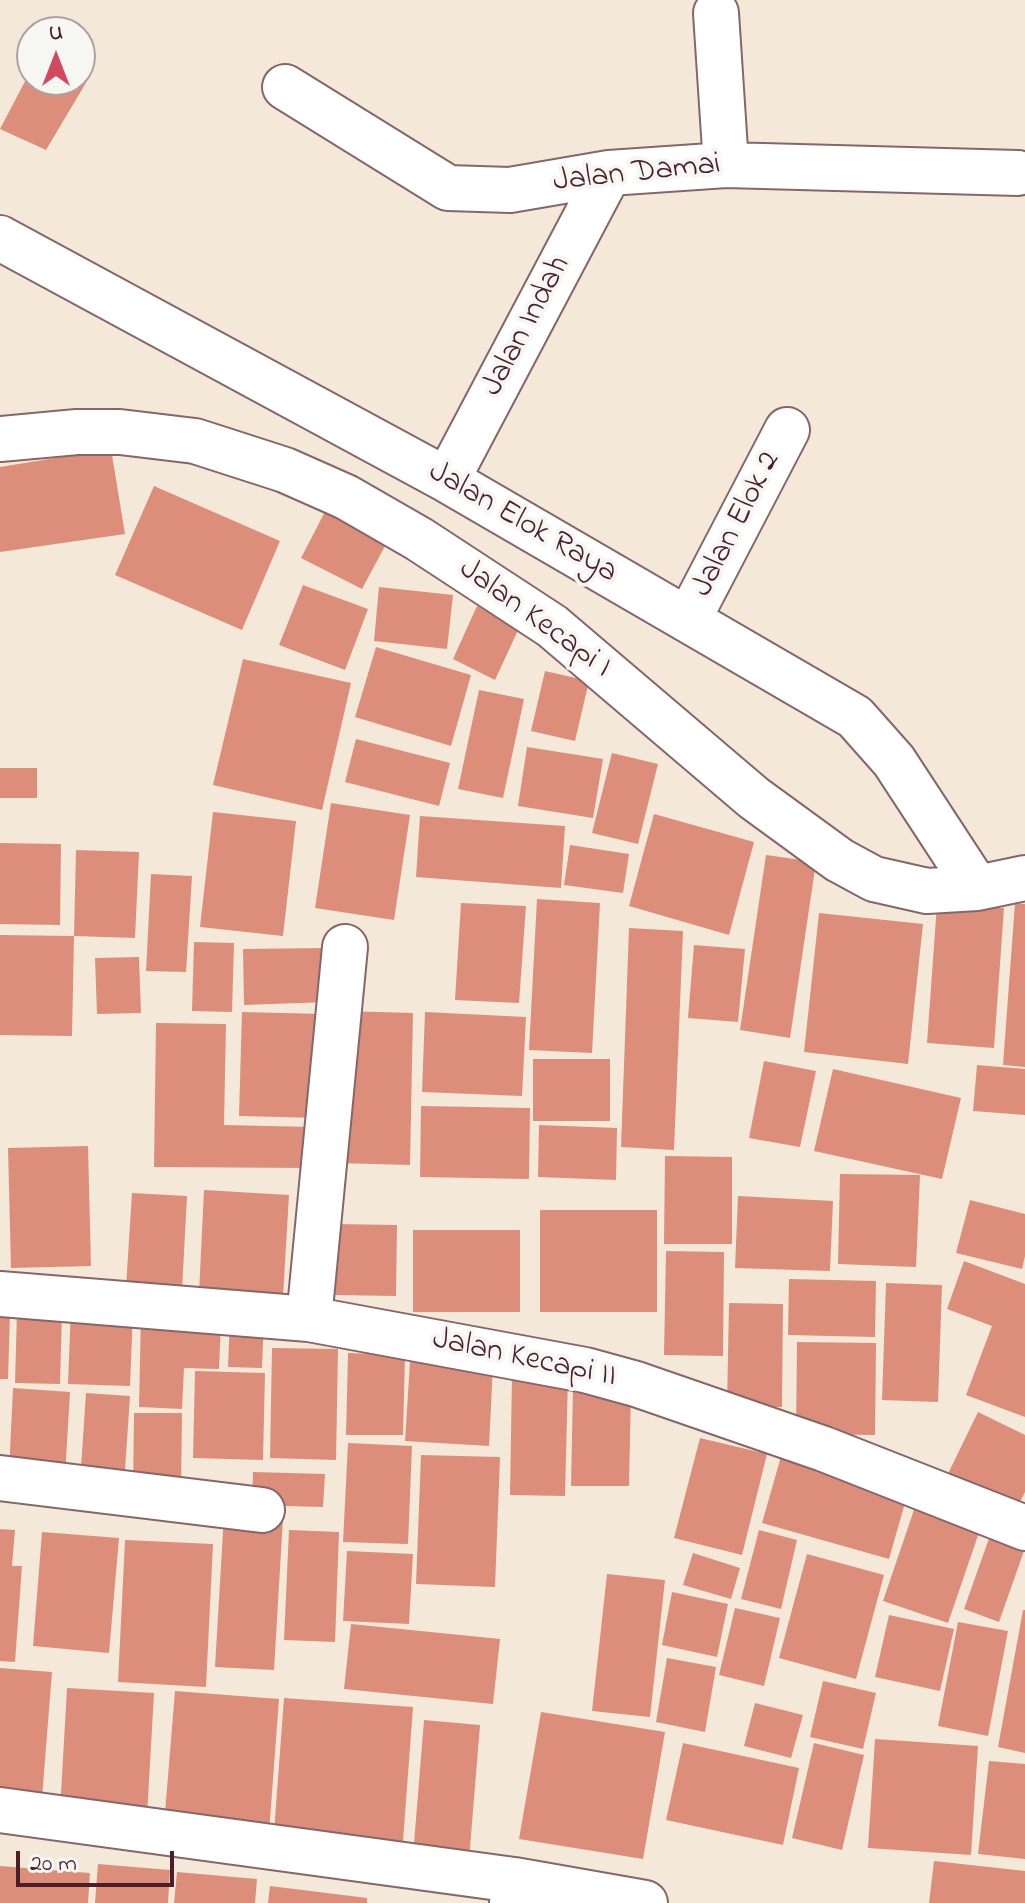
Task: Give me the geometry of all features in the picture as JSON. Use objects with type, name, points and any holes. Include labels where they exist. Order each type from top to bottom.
[{"type":"street","points":[[716,13],[726,165]]},
{"type":"street","name":"Jalan Damai","points":[[285,87],[448,188],[510,190],[609,173],[726,165],[1018,173]]},
{"type":"street","name":"Jalan Indah","points":[[447,480],[609,173]]},
{"type":"street","name":"Jalan Elok Raya","points":[[0,238],[447,480],[855,717],[894,761],[977,888]]},
{"type":"street","name":"Jalan Elok 2","points":[[688,620],[787,430]]},
{"type":"street","name":"Jalan Kecapi I","points":[[0,439],[77,432],[120,432],[195,441],[285,470],[346,497],[419,539],[552,626],[754,798],[839,860],[874,879],[927,891],[977,888],[1025,878]]},
{"type":"street","points":[[309,1319],[345,947]]},
{"type":"street","name":"Jalan Kecapi II","points":[[0,1294],[309,1319],[570,1367],[636,1384],[824,1449],[1025,1528]]},
{"type":"street","points":[[0,1478],[262,1510]]},
{"type":"street","points":[[0,1810],[513,1892],[645,1903]]},
{"type":"building","points":[[17,96],[78,96],[46,150],[0,129]]},
{"type":"building","points":[[111,449],[125,534],[0,552],[0,467]]},
{"type":"building","points":[[154,486],[280,541],[242,630],[115,575]]},
{"type":"building","points":[[331,500],[392,533],[362,589],[301,558]]},
{"type":"building","points":[[303,585],[368,609],[345,670],[279,645]]},
{"type":"building","points":[[379,587],[453,595],[447,649],[374,641]]},
{"type":"building","points":[[477,606],[520,626],[495,680],[453,659]]},
{"type":"building","points":[[376,647],[471,675],[451,746],[355,717]]},
{"type":"building","points":[[243,659],[351,683],[322,810],[213,785]]},
{"type":"building","points":[[545,671],[589,681],[575,741],[531,731]]},
{"type":"building","points":[[479,690],[524,699],[503,798],[458,789]]},
{"type":"building","points":[[356,739],[450,763],[439,806],[345,782]]},
{"type":"building","points":[[527,747],[603,759],[593,818],[518,806]]},
{"type":"building","points":[[612,753],[658,764],[638,844],[592,833]]},
{"type":"building","points":[[0,768],[37,768],[37,798],[0,798]]},
{"type":"building","points":[[331,803],[410,815],[394,920],[315,908]]},
{"type":"building","points":[[213,812],[296,821],[283,936],[200,927]]},
{"type":"building","points":[[654,814],[754,842],[729,935],[629,906]]},
{"type":"building","points":[[420,816],[565,826],[561,888],[416,877]]},
{"type":"building","points":[[0,843],[61,844],[60,925],[0,924]]},
{"type":"building","points":[[570,845],[629,854],[623,893],[564,885]]},
{"type":"building","points":[[76,850],[139,852],[135,938],[74,936]]},
{"type":"building","points":[[766,855],[816,862],[790,1038],[740,1030]]},
{"type":"building","points":[[151,874],[192,876],[186,972],[146,971]]},
{"type":"building","points":[[537,899],[600,903],[592,1053],[529,1050]]},
{"type":"building","points":[[461,903],[526,906],[519,1003],[455,1000]]},
{"type":"building","points":[[1015,903],[1025,904],[1025,1067],[1003,1065]]},
{"type":"building","points":[[937,904],[1004,908],[994,1048],[927,1043]]},
{"type":"building","points":[[819,913],[923,924],[908,1064],[804,1052]]},
{"type":"building","points":[[629,928],[683,931],[674,1150],[621,1147]]},
{"type":"building","points":[[0,935],[74,936],[72,1036],[0,1035]]},
{"type":"building","points":[[194,942],[234,943],[232,1012],[192,1011]]},
{"type":"building","points":[[694,945],[745,949],[738,1022],[688,1018]]},
{"type":"building","points":[[325,948],[327,1002],[244,1005],[243,949]]},
{"type":"building","points":[[139,957],[141,1013],[97,1014],[95,958]]},
{"type":"building","points":[[342,1011],[413,1013],[410,1165],[337,1163]]},
{"type":"building","points":[[242,1012],[322,1014],[319,1118],[239,1116]]},
{"type":"building","points":[[425,1012],[526,1017],[522,1096],[422,1092]]},
{"type":"building","points":[[156,1023],[226,1024],[224,1125],[313,1127],[313,1168],[154,1167]]},
{"type":"building","points":[[533,1059],[610,1059],[610,1121],[533,1121]]},
{"type":"building","points":[[764,1061],[816,1071],[800,1147],[749,1138]]},
{"type":"building","points":[[977,1065],[1025,1069],[1025,1115],[973,1111]]},
{"type":"building","points":[[833,1069],[961,1098],[942,1179],[814,1151]]},
{"type":"building","points":[[421,1106],[530,1108],[529,1179],[420,1177]]},
{"type":"building","points":[[539,1125],[617,1128],[616,1180],[538,1177]]},
{"type":"building","points":[[88,1146],[91,1266],[11,1268],[8,1148]]},
{"type":"building","points":[[665,1156],[732,1157],[732,1244],[664,1244]]},
{"type":"building","points":[[840,1174],[920,1175],[916,1267],[838,1264]]},
{"type":"building","points":[[204,1190],[289,1195],[283,1297],[199,1293]]},
{"type":"building","points":[[132,1193],[187,1196],[182,1290],[126,1287]]},
{"type":"building","points":[[738,1196],[833,1201],[830,1271],[735,1268]]},
{"type":"building","points":[[970,1200],[1025,1214],[1022,1269],[956,1253]]},
{"type":"building","points":[[540,1210],[657,1210],[657,1312],[540,1312]]},
{"type":"building","points":[[335,1224],[397,1225],[396,1296],[333,1295]]},
{"type":"building","points":[[413,1230],[520,1230],[520,1312],[413,1312]]},
{"type":"building","points":[[666,1251],[724,1252],[723,1356],[664,1355]]},
{"type":"building","points":[[964,1261],[1025,1284],[1025,1417],[966,1395],[992,1326],[947,1309]]},
{"type":"building","points":[[789,1279],[876,1281],[875,1337],[788,1335]]},
{"type":"building","points":[[886,1283],[942,1285],[938,1402],[882,1400]]},
{"type":"building","points":[[729,1303],[783,1304],[782,1407],[727,1406]]},
{"type":"building","points":[[71,1308],[133,1311],[130,1386],[68,1384]]},
{"type":"building","points":[[0,1312],[10,1312],[8,1379],[0,1379]]},
{"type":"building","points":[[17,1312],[62,1313],[60,1384],[15,1383]]},
{"type":"building","points":[[141,1312],[221,1323],[219,1369],[184,1368],[182,1409],[139,1407]]},
{"type":"building","points":[[230,1319],[264,1319],[262,1368],[228,1367]]},
{"type":"building","points":[[797,1342],[876,1343],[875,1435],[796,1434]]},
{"type":"building","points":[[272,1348],[338,1349],[336,1460],[270,1458]]},
{"type":"building","points":[[348,1353],[405,1355],[403,1435],[346,1435]]},
{"type":"building","points":[[410,1362],[493,1366],[489,1446],[405,1441]]},
{"type":"building","points":[[195,1371],[265,1373],[263,1460],[193,1458]]},
{"type":"building","points":[[512,1375],[568,1376],[565,1496],[510,1495]]},
{"type":"building","points":[[13,1388],[70,1392],[65,1476],[9,1472]]},
{"type":"building","points":[[573,1389],[631,1390],[629,1486],[571,1486]]},
{"type":"building","points":[[86,1393],[130,1396],[124,1485],[80,1482]]},
{"type":"building","points":[[978,1412],[1025,1435],[1025,1492],[1011,1520],[942,1486]]},
{"type":"building","points":[[134,1413],[182,1413],[181,1492],[133,1492]]},
{"type":"building","points":[[700,1438],[767,1454],[742,1555],[674,1538]]},
{"type":"building","points":[[348,1443],[412,1446],[408,1544],[343,1542]]},
{"type":"building","points":[[782,1453],[909,1489],[889,1559],[762,1523]]},
{"type":"building","points":[[421,1455],[500,1457],[495,1587],[416,1584]]},
{"type":"building","points":[[253,1472],[325,1474],[323,1507],[252,1505]]},
{"type":"building","points":[[919,1495],[984,1518],[948,1623],[883,1601]]},
{"type":"building","points":[[224,1515],[283,1518],[274,1670],[215,1667]]},
{"type":"building","points":[[0,1529],[15,1530],[12,1566],[22,1566],[15,1662],[0,1661]]},
{"type":"building","points":[[289,1530],[339,1532],[335,1642],[284,1640]]},
{"type":"building","points":[[759,1530],[797,1540],[781,1609],[741,1599]]},
{"type":"building","points":[[992,1530],[1025,1548],[999,1622],[964,1609]]},
{"type":"building","points":[[42,1532],[119,1538],[109,1653],[33,1646]]},
{"type":"building","points":[[125,1540],[213,1544],[206,1687],[118,1682]]},
{"type":"building","points":[[347,1551],[413,1554],[409,1624],[343,1621]]},
{"type":"building","points":[[693,1553],[740,1568],[731,1599],[683,1585]]},
{"type":"building","points":[[807,1554],[884,1575],[856,1679],[779,1658]]},
{"type":"building","points":[[607,1574],[665,1580],[650,1717],[592,1711]]},
{"type":"building","points":[[672,1592],[728,1604],[717,1657],[662,1645]]},
{"type":"building","points":[[735,1608],[780,1618],[764,1686],[719,1675]]},
{"type":"building","points":[[1025,1610],[1025,1753],[998,1747]]},
{"type":"building","points":[[889,1615],[954,1629],[940,1691],[875,1677]]},
{"type":"building","points":[[958,1622],[1008,1631],[988,1736],[938,1726]]},
{"type":"building","points":[[351,1624],[500,1639],[493,1704],[344,1689]]},
{"type":"building","points":[[667,1658],[716,1667],[705,1732],[656,1722]]},
{"type":"building","points":[[0,1668],[52,1672],[42,1798],[0,1795]]},
{"type":"building","points":[[823,1681],[876,1693],[863,1749],[810,1737]]},
{"type":"building","points":[[67,1688],[154,1693],[147,1816],[60,1811]]},
{"type":"building","points":[[175,1691],[279,1699],[269,1833],[164,1825]]},
{"type":"building","points":[[284,1698],[413,1707],[403,1841],[274,1832]]},
{"type":"building","points":[[755,1703],[803,1715],[791,1758],[744,1746]]},
{"type":"building","points":[[541,1712],[665,1732],[643,1859],[519,1839]]},
{"type":"building","points":[[424,1720],[480,1725],[469,1860],[413,1856]]},
{"type":"building","points":[[875,1739],[978,1746],[971,1855],[868,1848]]},
{"type":"building","points":[[683,1743],[799,1768],[783,1845],[666,1820]]},
{"type":"building","points":[[814,1743],[864,1755],[842,1850],[792,1838]]},
{"type":"building","points":[[989,1761],[1025,1764],[1025,1859],[978,1854]]},
{"type":"building","points":[[934,1861],[1025,1871],[1025,1903],[929,1903]]},
{"type":"building","points":[[98,1864],[170,1870],[168,1903],[95,1903]]},
{"type":"building","points":[[0,1866],[90,1873],[88,1903],[0,1903]]},
{"type":"building","points":[[177,1872],[257,1879],[255,1903],[174,1903]]},
{"type":"building","points":[[270,1886],[367,1898],[367,1903],[268,1903]]}]
